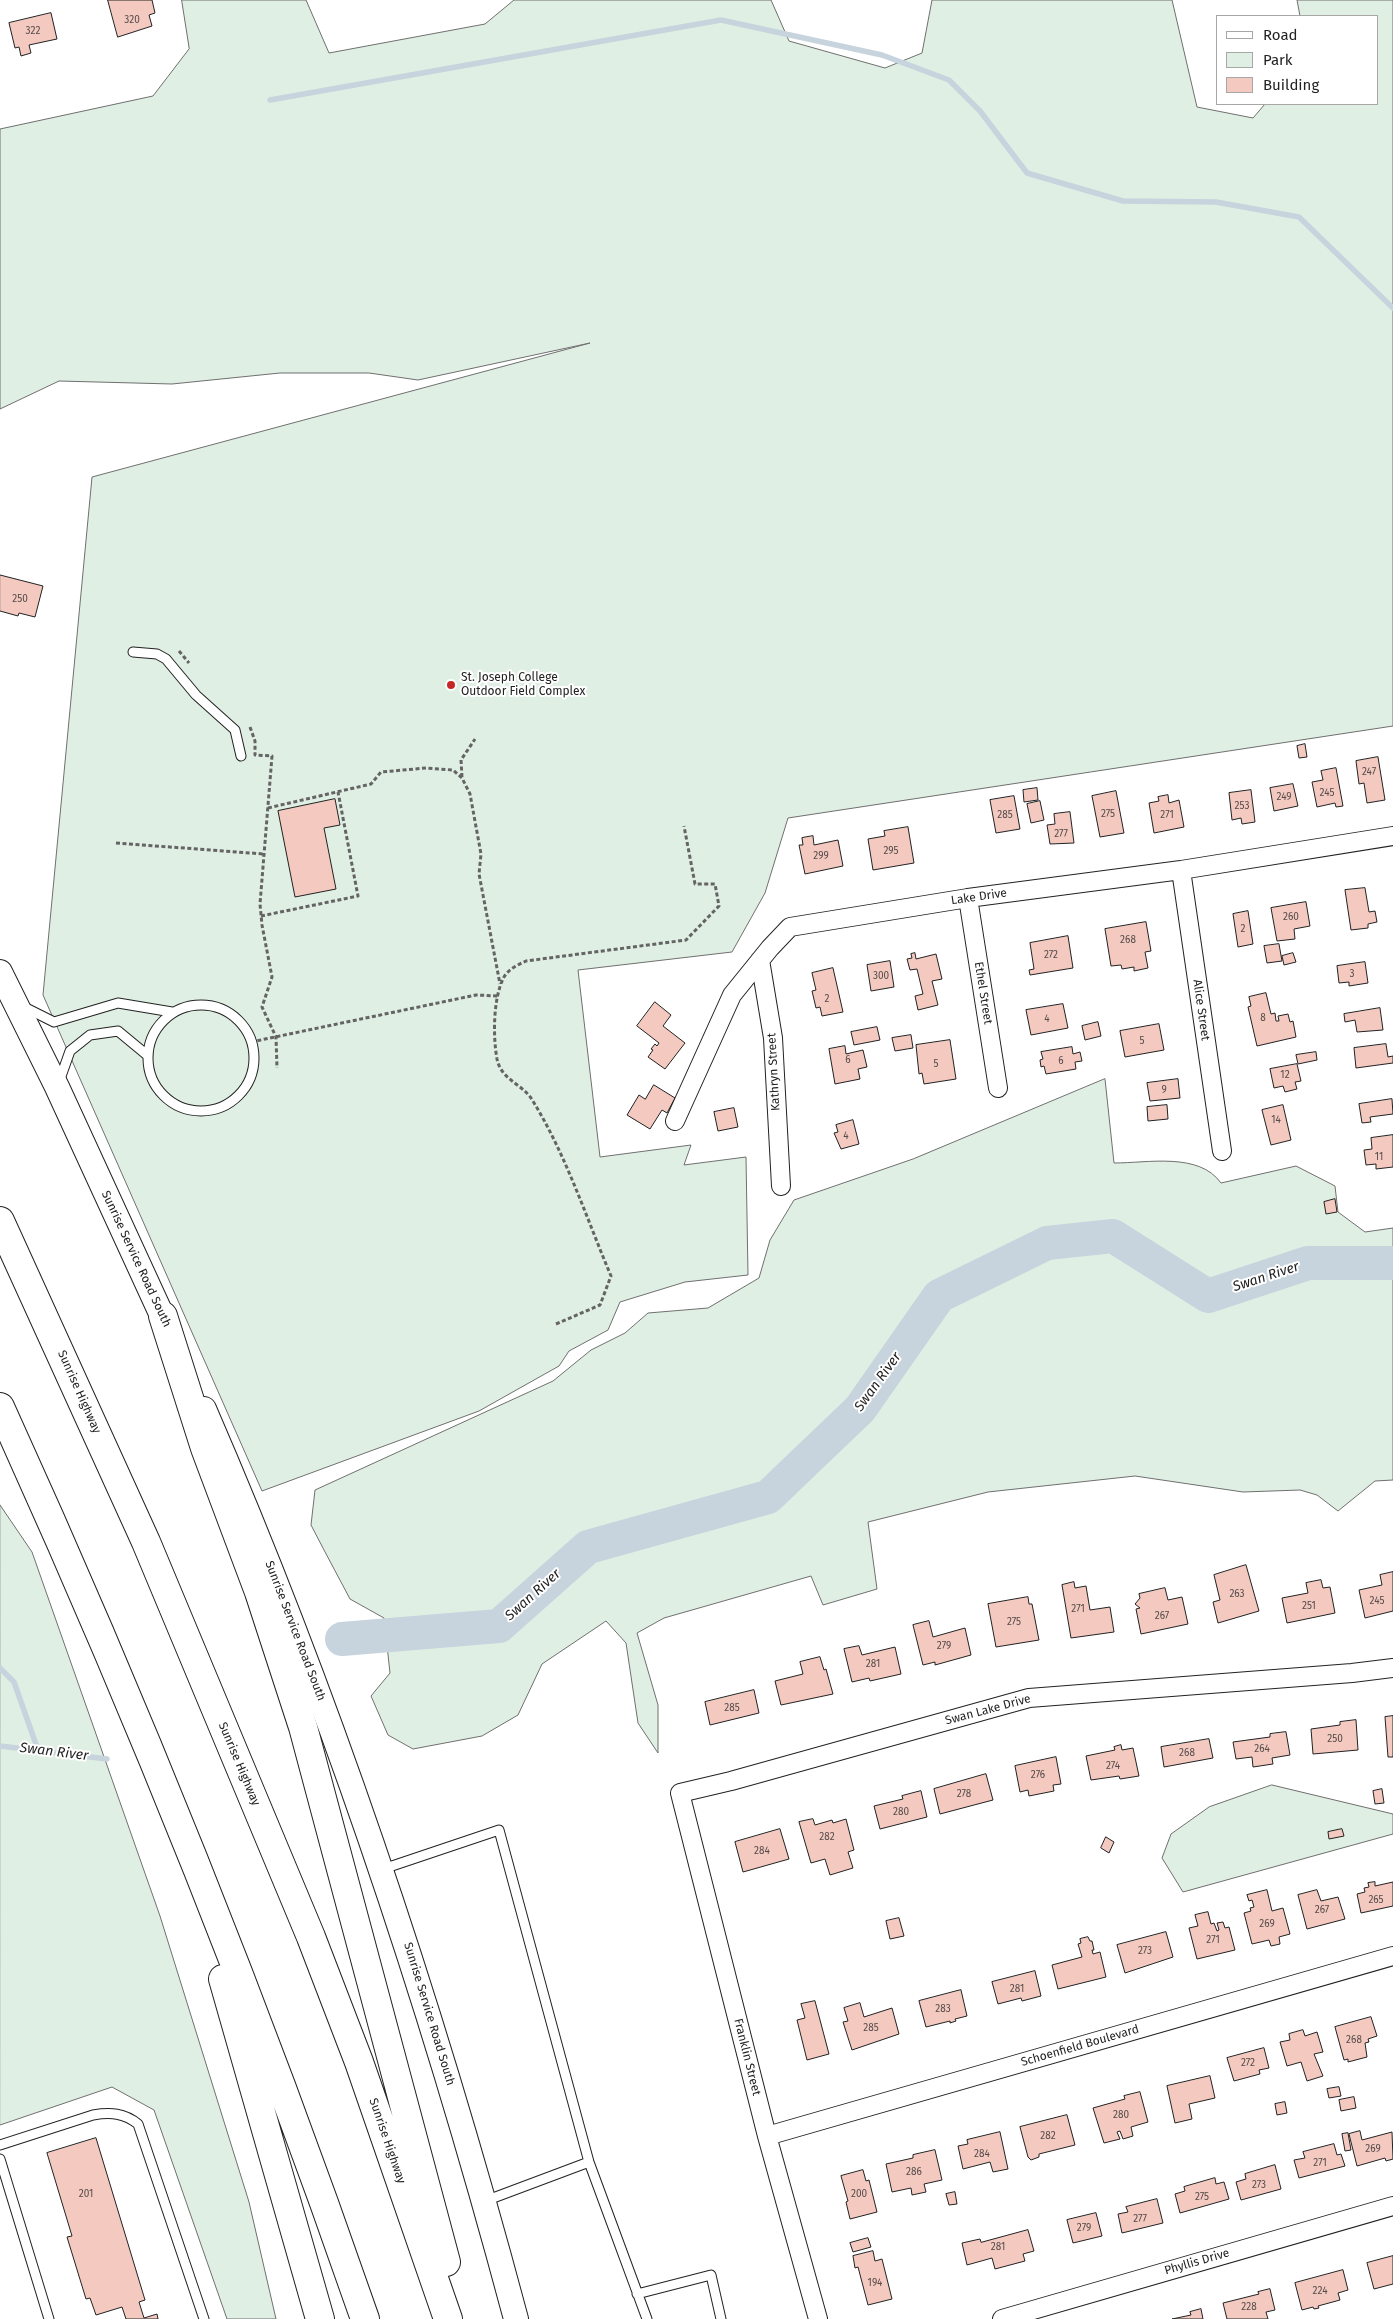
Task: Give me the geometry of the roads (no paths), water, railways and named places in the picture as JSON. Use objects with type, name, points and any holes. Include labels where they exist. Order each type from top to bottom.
[{"type":"highway","name":"Sunrise Highway","points":[[0,1221],[146,1542],[311,1937],[359,2062],[448,2319]]},
{"type":"highway","points":[[163,1316],[205,1448],[262,1601],[303,1727],[427,2190],[459,2319]]},
{"type":"highway","points":[[0,1407],[77,1580],[187,1845],[322,2194],[365,2319]]},
{"type":"highway","points":[[187,1845],[218,1964],[320,2319]]},
{"type":"main road","name":"Sunrise Service Road South","points":[[0,972],[57,1087],[163,1316],[279,1588],[383,1869],[439,2045],[485,2201],[516,2319]]},
{"type":"street","name":"Lake Drive","points":[[675,1121],[732,994],[790,927],[968,898],[1181,870],[1393,836]]},
{"type":"street","name":"Alice Street","points":[[1181,870],[1222,1150]]},
{"type":"street","name":"Ethel Street","points":[[968,898],[998,1088]]},
{"type":"street","name":"Kathryn Street","points":[[760,960],[773,1038],[781,1186]]},
{"type":"street","name":"Swan Lake Drive","points":[[680,1793],[741,1778],[1029,1698],[1352,1674],[1393,1668]]},
{"type":"street","name":"Franklin Street","points":[[680,1793],[767,2136],[818,2319]]},
{"type":"street","name":"Schoenfield Boulevard","points":[[767,2136],[1393,1956]]},
{"type":"street","name":"Phyllis Drive","points":[[1002,2319],[1393,2206]]},
{"type":"lane","points":[[132,652],[157,654],[166,659],[196,695],[235,730],[242,756]]},
{"type":"lane","points":[[15,1002],[54,1022],[118,1003],[172,1012]]},
{"type":"lane","points":[[205,1004],[222,1008],[237,1018],[247,1031],[252,1042],[254,1065],[248,1083],[237,1097],[222,1107],[204,1112],[186,1109],[170,1102],[157,1089],[149,1072],[147,1055],[150,1038],[159,1023],[172,1012],[188,1005],[205,1004]]},
{"type":"lane","points":[[57,1087],[70,1051],[90,1035],[118,1031],[147,1055]]},
{"type":"lane","points":[[383,1869],[498,1830],[589,2162],[646,2319]]},
{"type":"lane","points":[[0,2145],[100,2114],[118,2114],[129,2117],[138,2124],[204,2319]]},
{"type":"lane","points":[[0,2159],[49,2319]]},
{"type":"lane","points":[[485,2201],[589,2162]]},
{"type":"lane","points":[[637,2294],[710,2275],[721,2319]]},
{"type":"waterway","points":[[270,100],[721,20],[882,55],[949,80],[980,111],[1027,173],[1123,201],[1216,202],[1299,217],[1393,308]]},
{"type":"waterway","name":"Swan River","points":[[342,1639],[499,1626],[588,1547],[768,1497],[860,1409],[939,1296],[1047,1243],[1113,1236],[1208,1296],[1308,1263],[1393,1263]]},
{"type":"waterway","points":[[0,1668],[14,1682],[38,1750]]},
{"type":"waterway","name":"Swan River","points":[[0,1746],[107,1759]]},
{"type":"place","name":"St. Joseph College Outdoor Field Complex","points":[[451,685]]}]
